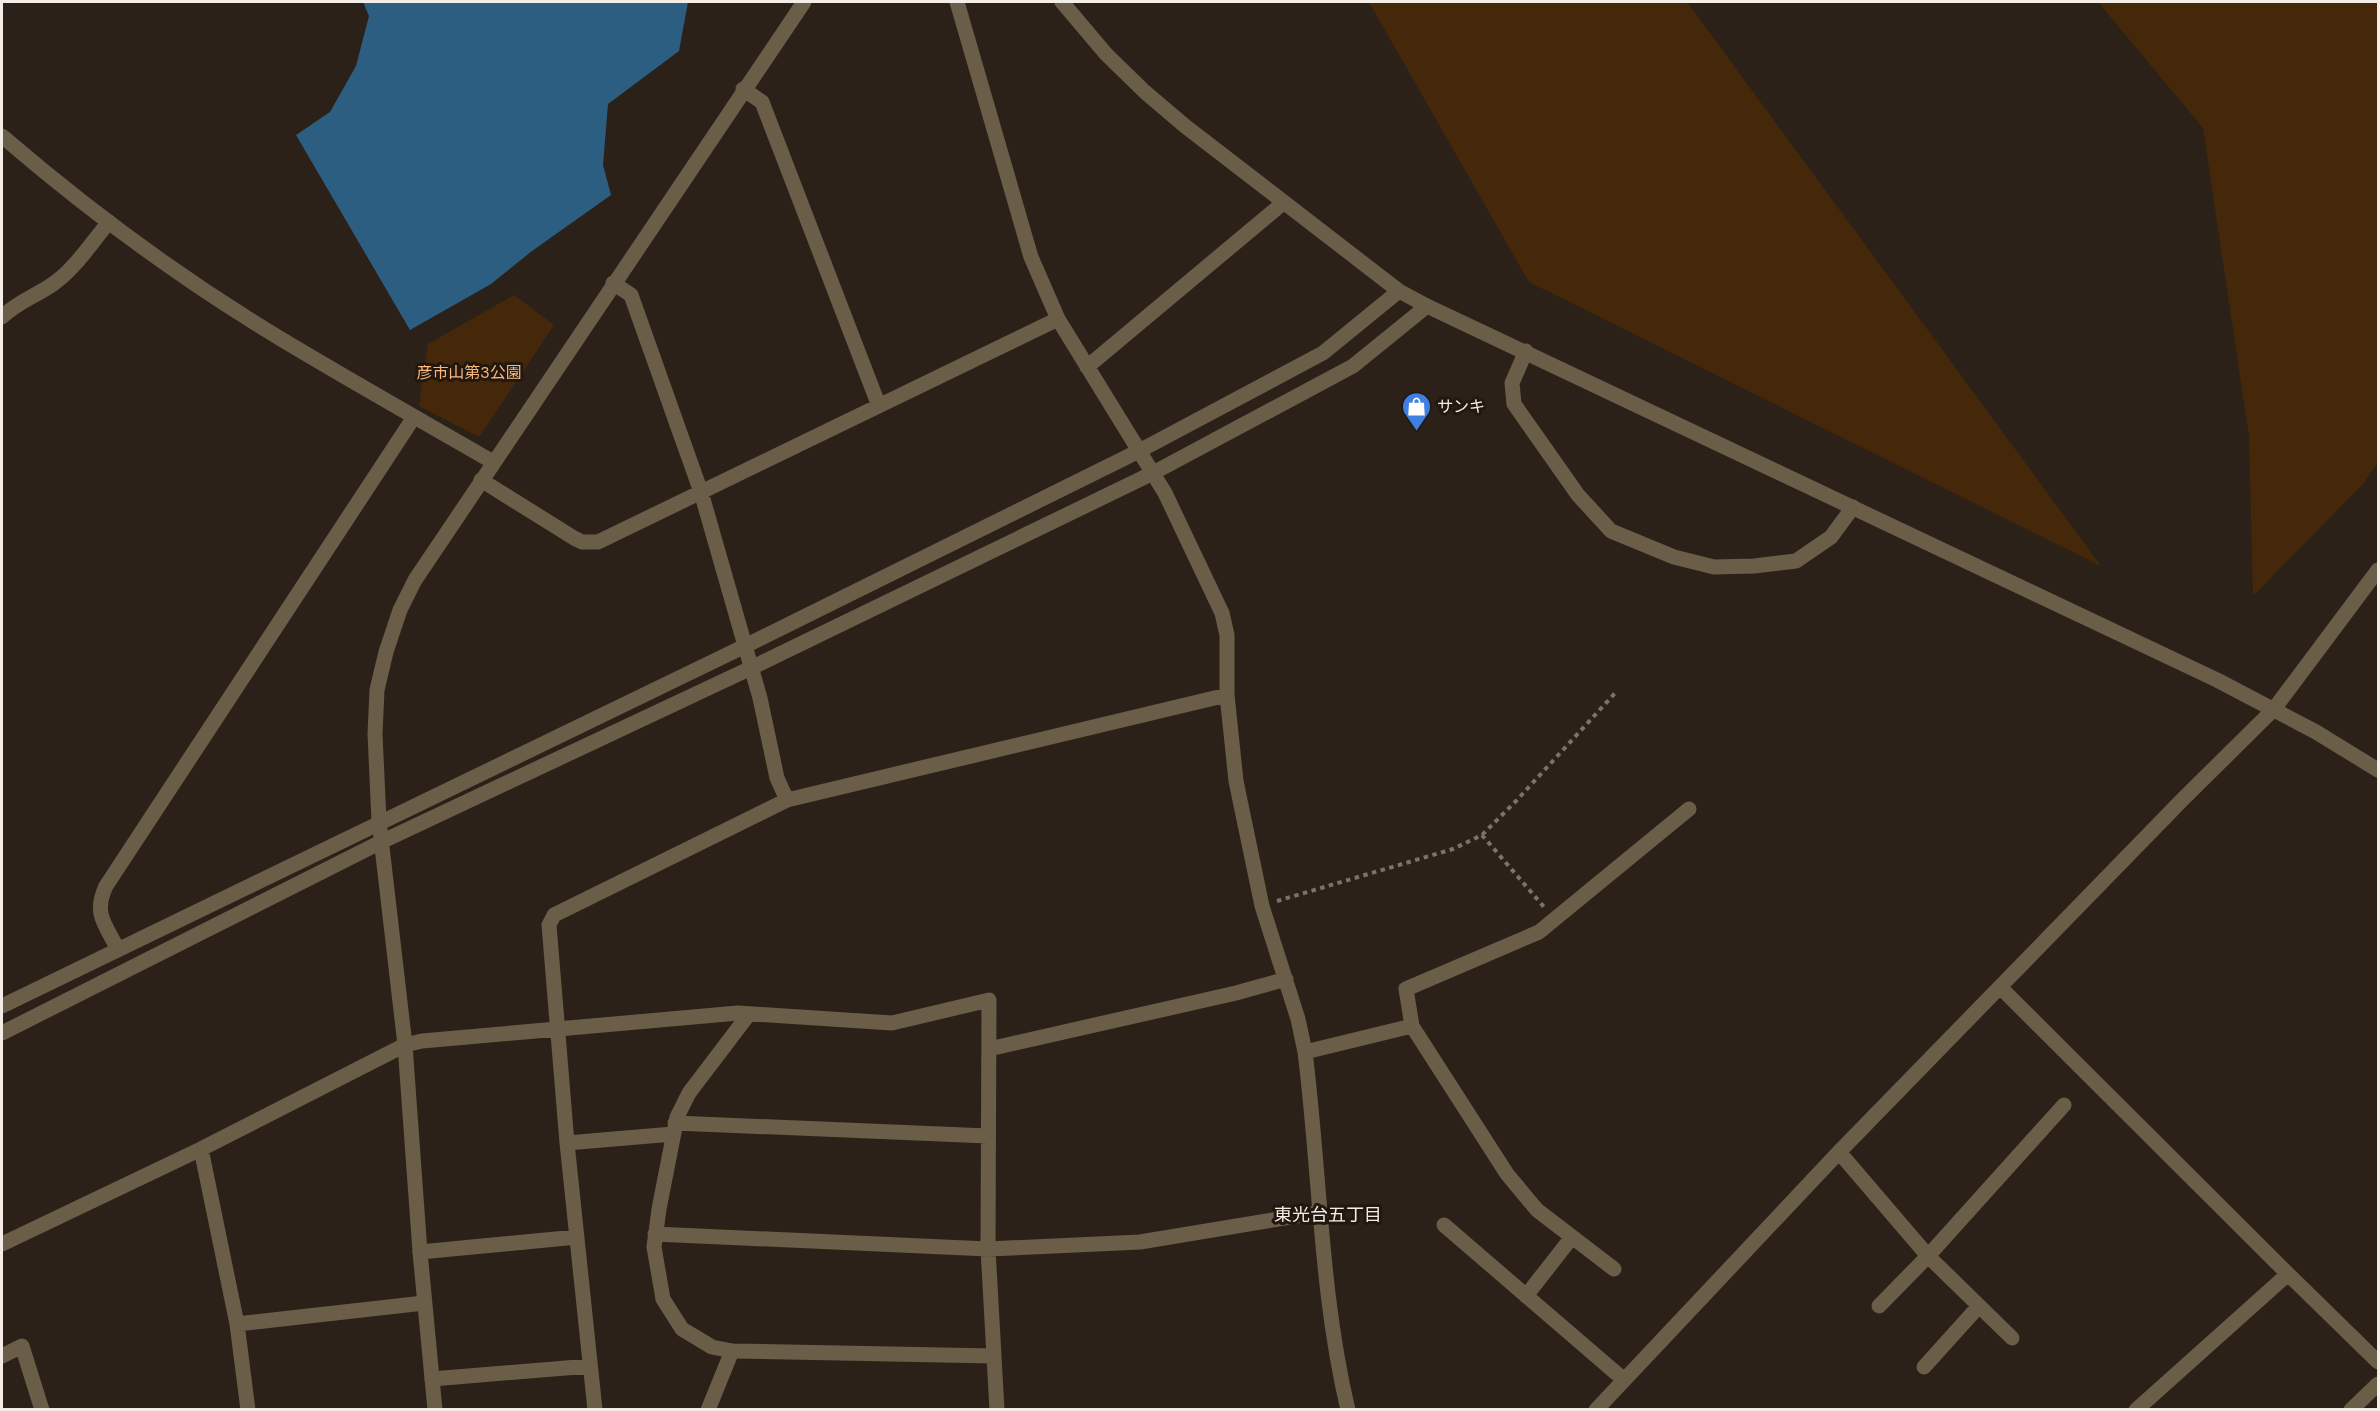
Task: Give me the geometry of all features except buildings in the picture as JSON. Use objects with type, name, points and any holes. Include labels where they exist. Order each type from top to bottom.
[{"type":"street","points":[[435,1410],[424,1303],[405,1045],[379,821],[375,734],[377,690],[386,652],[400,610],[415,580],[743,89],[804,2]]},
{"type":"street","points":[[957,2],[1031,257],[1058,319],[1165,493],[1222,614],[1227,643],[1227,694],[1236,781],[1262,906],[1286,979],[1305,1052],[1327,1296],[1333,1342],[1348,1410]]},
{"type":"street","points":[[1062,2],[1106,54],[1145,92],[1283,203],[1399,291],[2274,709],[2379,770]]},
{"type":"street","points":[[743,89],[762,102],[879,406]]},
{"type":"street","points":[[2,136],[109,222],[216,297],[279,338],[493,462]]},
{"type":"street","points":[[1087,367],[1283,203]]},
{"type":"street","points":[[2,316],[11,307],[51,286],[64,276],[109,222]]},
{"type":"street","points":[[613,283],[631,295],[701,492],[760,698],[777,778],[787,800]]},
{"type":"street","points":[[2,1006],[379,821],[745,646],[1139,451],[1323,353],[1399,291]]},
{"type":"street","points":[[2,1034],[381,842],[751,668],[1153,474],[1353,366],[1427,306]]},
{"type":"street","points":[[481,480],[574,538],[590,543],[598,542],[1058,319]]},
{"type":"street","points":[[1526,351],[1512,383],[1515,404],[1578,495],[1611,531],[1674,557],[1714,567],[1754,566],[1796,561],[1832,537],[1853,507]]},
{"type":"street","points":[[118,949],[99,911],[106,886],[414,417]]},
{"type":"street","points":[[1596,1410],[1839,1152],[2183,799],[2274,709],[2379,570]]},
{"type":"street","points":[[595,1410],[557,1028],[549,925],[554,915],[787,800],[1227,694]]},
{"type":"street","points":[[1614,1269],[1538,1210],[1507,1174],[1412,1026],[1406,988],[1539,932],[1689,809]]},
{"type":"street","points":[[989,1049],[1236,993],[1286,979]]},
{"type":"street","points":[[2000,987],[2288,1275],[2379,1362]]},
{"type":"street","points":[[2,1244],[201,1149],[405,1045],[422,1041],[557,1028],[749,1014],[892,1023],[989,1000],[988,1249],[997,1410]]},
{"type":"street","points":[[749,1014],[689,1093],[674,1128],[654,1247],[663,1299],[682,1329],[712,1347],[732,1351],[994,1356]]},
{"type":"street","points":[[1305,1052],[1412,1026]]},
{"type":"street","points":[[1879,1306],[1928,1256],[2064,1105]]},
{"type":"street","points":[[567,1143],[674,1128],[988,1136]]},
{"type":"street","points":[[201,1149],[237,1324],[248,1410]]},
{"type":"street","points":[[1839,1152],[1928,1256],[2012,1338]]},
{"type":"street","points":[[656,1234],[988,1249],[1140,1242],[1321,1212]]},
{"type":"street","points":[[1444,1225],[1623,1379]]},
{"type":"street","points":[[420,1252],[577,1237]]},
{"type":"street","points":[[1526,1296],[1572,1237]]},
{"type":"street","points":[[2136,1410],[2288,1275]]},
{"type":"street","points":[[237,1324],[424,1303]]},
{"type":"street","points":[[1924,1366],[1979,1306]]},
{"type":"street","points":[[2,1356],[22,1346],[42,1410]]},
{"type":"street","points":[[708,1410],[732,1351]]},
{"type":"street","points":[[432,1379],[590,1366]]},
{"type":"street","points":[[2351,1410],[2379,1384]]},
{"type":"path","points":[[1262,906],[1454,849],[1482,835],[1517,801],[1617,691]]},
{"type":"path","points":[[1482,835],[1554,920]]},
{"type":"green space","points":[[1369,2],[1687,2],[2101,566],[1529,282]]},
{"type":"green space","points":[[2098,2],[2378,2],[2378,462],[2363,484],[2253,596],[2249,436],[2203,128]]},
{"type":"green space","name":"彦市山第3公園","points":[[514,295],[554,325],[479,437],[419,406],[428,344]]},
{"type":"water","points":[[363,2],[688,2],[679,51],[608,104],[603,165],[611,195],[532,251],[491,284],[410,330],[296,135],[330,112],[356,66],[369,16]]},
{"type":"place","name":"サンキ","points":[[1416,432]]},
{"type":"district","name":"東光台五丁目","points":[[1328,1215]]}]
